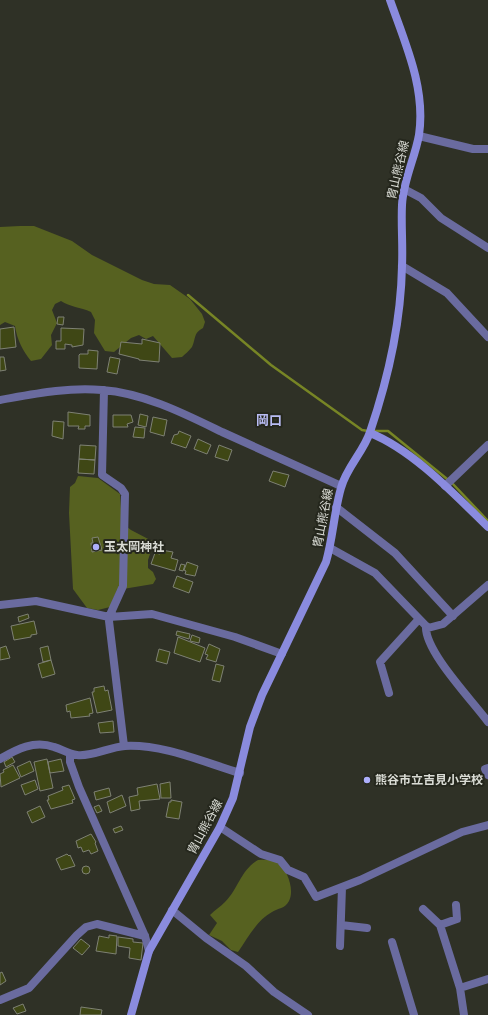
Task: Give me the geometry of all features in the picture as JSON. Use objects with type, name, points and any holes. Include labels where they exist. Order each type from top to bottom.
[{"type":"main road","name":"胄山熊谷線","points":[[131,1015],[149,951],[220,828],[233,798],[255,712],[310,596],[330,548],[336,507],[341,486],[370,433],[387,376],[399,310],[402,266],[402,204],[404,189],[419,136],[420,118],[416,80],[390,0]]},
{"type":"main road","points":[[370,433],[385,439],[434,476],[488,527]]},
{"type":"street","points":[[419,136],[474,149],[488,149]]},
{"type":"street","points":[[404,189],[422,198],[441,218],[488,248]]},
{"type":"street","points":[[402,266],[448,293],[488,337]]},
{"type":"street","points":[[0,400],[44,392],[75,389],[104,390],[137,396],[187,416],[341,486]]},
{"type":"street","points":[[104,390],[102,475],[121,488],[125,494],[123,586],[116,606],[109,617],[124,746]]},
{"type":"street","points":[[445,486],[488,445]]},
{"type":"street","points":[[336,507],[395,553],[452,616]]},
{"type":"street","points":[[330,548],[375,573],[428,628],[443,624],[488,585]]},
{"type":"street","points":[[0,605],[36,602],[109,617],[152,614],[235,637],[282,654]]},
{"type":"street","points":[[389,693],[380,662],[419,619]]},
{"type":"street","points":[[426,626],[425,632],[454,682],[488,722]]},
{"type":"street","points":[[0,759],[23,746],[35,745],[56,747],[78,756],[124,746],[164,750],[240,773]]},
{"type":"street","points":[[70,754],[70,762],[79,787],[146,936],[149,951]]},
{"type":"street","points":[[488,768],[485,769],[488,775]]},
{"type":"street","points":[[220,828],[261,854],[280,860],[288,870],[304,877],[316,897],[360,880],[462,832],[488,825]]},
{"type":"street","points":[[340,946],[342,887]]},
{"type":"street","points":[[440,925],[457,919],[456,905]]},
{"type":"street","points":[[172,910],[206,938],[246,966],[274,992],[298,1011],[308,1015]]},
{"type":"street","points":[[423,910],[440,925],[460,988],[464,1015]]},
{"type":"street","points":[[0,1000],[29,988],[76,935],[86,927],[98,924],[146,936]]},
{"type":"street","points":[[340,925],[367,928]]},
{"type":"street","points":[[392,942],[414,1015]]},
{"type":"street","points":[[460,988],[488,979]]},
{"type":"green space","points":[[34,226],[72,241],[92,255],[142,280],[154,284],[170,285],[190,299],[202,314],[205,322],[203,328],[196,334],[192,347],[182,357],[172,358],[153,336],[146,339],[139,335],[131,338],[114,352],[105,351],[94,333],[95,320],[91,312],[68,305],[61,301],[55,304],[52,310],[57,323],[51,335],[52,345],[41,359],[31,361],[21,345],[15,326],[5,322],[0,325],[0,227]]},
{"type":"green space","points":[[78,476],[98,478],[120,494],[122,523],[131,530],[154,542],[148,560],[148,568],[153,572],[156,579],[153,584],[117,590],[110,607],[98,610],[87,608],[73,589],[69,513],[70,487],[75,483]]},
{"type":"green space","points":[[258,860],[272,860],[281,865],[289,880],[291,896],[286,906],[272,912],[262,920],[238,952],[231,950],[222,941],[209,935],[217,923],[210,915],[230,897],[243,874]]},
{"type":"building","points":[[58,317],[64,317],[63,325],[57,324]]},
{"type":"building","points":[[14,327],[16,347],[0,349],[0,329]]},
{"type":"building","points":[[61,328],[84,329],[83,345],[72,347],[72,345],[65,344],[65,349],[56,349],[56,341],[61,341]]},
{"type":"building","points":[[142,339],[160,343],[159,362],[139,360],[119,354],[121,342],[142,344]]},
{"type":"building","points":[[88,350],[98,351],[97,369],[79,368],[79,355],[88,354]]},
{"type":"building","points":[[0,357],[4,357],[6,370],[0,371]]},
{"type":"building","points":[[110,357],[120,359],[117,374],[107,372]]},
{"type":"building","points":[[68,412],[90,415],[90,426],[85,426],[85,429],[78,429],[79,426],[68,426]]},
{"type":"building","points":[[140,414],[148,416],[146,427],[138,425]]},
{"type":"building","points":[[113,415],[131,415],[133,422],[127,424],[128,427],[113,427]]},
{"type":"building","points":[[153,417],[167,420],[164,436],[150,432]]},
{"type":"building","points":[[53,421],[64,422],[63,439],[52,436]]},
{"type":"building","points":[[135,427],[145,428],[144,438],[133,437]]},
{"type":"building","points":[[179,431],[191,436],[186,448],[171,443],[174,435],[178,434]]},
{"type":"building","points":[[198,439],[211,445],[207,454],[194,449]]},
{"type":"building","points":[[80,445],[96,446],[95,460],[79,459]]},
{"type":"building","points":[[219,445],[232,450],[228,461],[215,457]]},
{"type":"building","points":[[79,459],[95,460],[94,474],[78,473]]},
{"type":"building","points":[[273,471],[289,475],[285,487],[269,481]]},
{"type":"building","name":"玉太岡神社","points":[[98,537],[102,550],[92,552],[92,538]]},
{"type":"building","points":[[161,550],[173,552],[171,558],[178,560],[175,571],[151,564],[155,553],[160,554]]},
{"type":"building","points":[[187,562],[198,566],[195,576],[185,574],[186,571],[184,570]]},
{"type":"building","points":[[181,564],[185,565],[183,571],[179,570]]},
{"type":"building","points":[[177,576],[193,582],[189,593],[173,587]]},
{"type":"building","points":[[28,614],[29,618],[19,622],[18,617]]},
{"type":"building","points":[[34,621],[37,634],[31,635],[31,637],[14,640],[11,626]]},
{"type":"building","points":[[177,631],[190,634],[189,639],[176,635]]},
{"type":"building","points":[[192,635],[200,638],[199,643],[190,641]]},
{"type":"building","points":[[178,637],[205,648],[200,662],[174,653]]},
{"type":"building","points":[[209,644],[220,649],[216,662],[206,659],[208,655],[205,654]]},
{"type":"building","points":[[6,646],[10,658],[0,660],[0,648]]},
{"type":"building","points":[[48,646],[51,660],[43,662],[40,648]]},
{"type":"building","points":[[159,649],[170,652],[167,664],[156,661]]},
{"type":"building","points":[[51,660],[55,674],[42,678],[38,664]]},
{"type":"building","points":[[216,664],[224,666],[220,682],[212,680]]},
{"type":"building","points":[[104,686],[105,691],[108,690],[112,710],[97,713],[92,692],[94,692],[94,688]]},
{"type":"building","points":[[90,698],[93,713],[89,714],[90,716],[71,718],[70,711],[67,712],[66,705]]},
{"type":"building","points":[[113,721],[114,732],[100,733],[98,723]]},
{"type":"building","points":[[12,757],[15,762],[6,767],[4,762]]},
{"type":"building","points":[[47,759],[53,788],[40,791],[34,762]]},
{"type":"building","points":[[61,759],[64,771],[50,773],[48,762]]},
{"type":"building","points":[[30,761],[34,771],[21,777],[17,767]]},
{"type":"building","points":[[13,765],[20,778],[1,787],[0,774],[4,772],[3,770]]},
{"type":"building","points":[[35,780],[38,789],[25,795],[21,785]]},
{"type":"building","points":[[170,782],[171,798],[161,798],[160,784]]},
{"type":"building","points":[[157,784],[160,799],[139,801],[140,809],[131,811],[129,797],[138,795],[137,788]]},
{"type":"building","points":[[69,785],[75,799],[72,800],[73,803],[51,809],[47,800],[49,800],[48,796],[63,790],[62,787]]},
{"type":"building","points":[[109,788],[111,796],[96,800],[94,792]]},
{"type":"building","points":[[122,795],[126,806],[110,813],[107,802]]},
{"type":"building","points":[[171,800],[182,802],[179,819],[166,817],[169,802],[171,802]]},
{"type":"building","points":[[99,805],[102,811],[97,813],[94,807]]},
{"type":"building","points":[[40,806],[45,817],[32,823],[27,812]]},
{"type":"building","points":[[121,826],[123,830],[115,833],[113,829]]},
{"type":"building","points":[[91,834],[96,842],[98,851],[91,854],[89,850],[83,852],[81,847],[78,848],[76,841]]},
{"type":"building","points":[[67,854],[69,856],[70,855],[75,866],[61,870],[56,859]]},
{"type":"building","points":[[84,866],[88,866],[90,870],[88,874],[84,874],[82,872],[82,868]]},
{"type":"building","points":[[109,935],[117,936],[116,954],[96,951],[99,936],[109,938]]},
{"type":"building","points":[[118,937],[133,939],[133,942],[143,943],[141,960],[129,958],[130,948],[118,946]]},
{"type":"building","points":[[81,939],[90,946],[82,955],[73,948]]},
{"type":"building","points":[[2,972],[6,981],[0,985],[0,973]]},
{"type":"building","points":[[23,1004],[26,1011],[17,1014],[13,1008]]},
{"type":"building","points":[[81,1007],[102,1010],[101,1015],[80,1015]]},
{"type":"waterway","points":[[188,295],[271,365],[362,430],[368,431]]},
{"type":"waterway","points":[[373,431],[388,431],[452,483],[488,521]]},
{"type":"place","name":"玉太岡神社","points":[[96,547]]},
{"type":"place","name":"熊谷市立吉見小学校","points":[[367,780]]},
{"type":"district","name":"岡口","points":[[269,420]]}]
